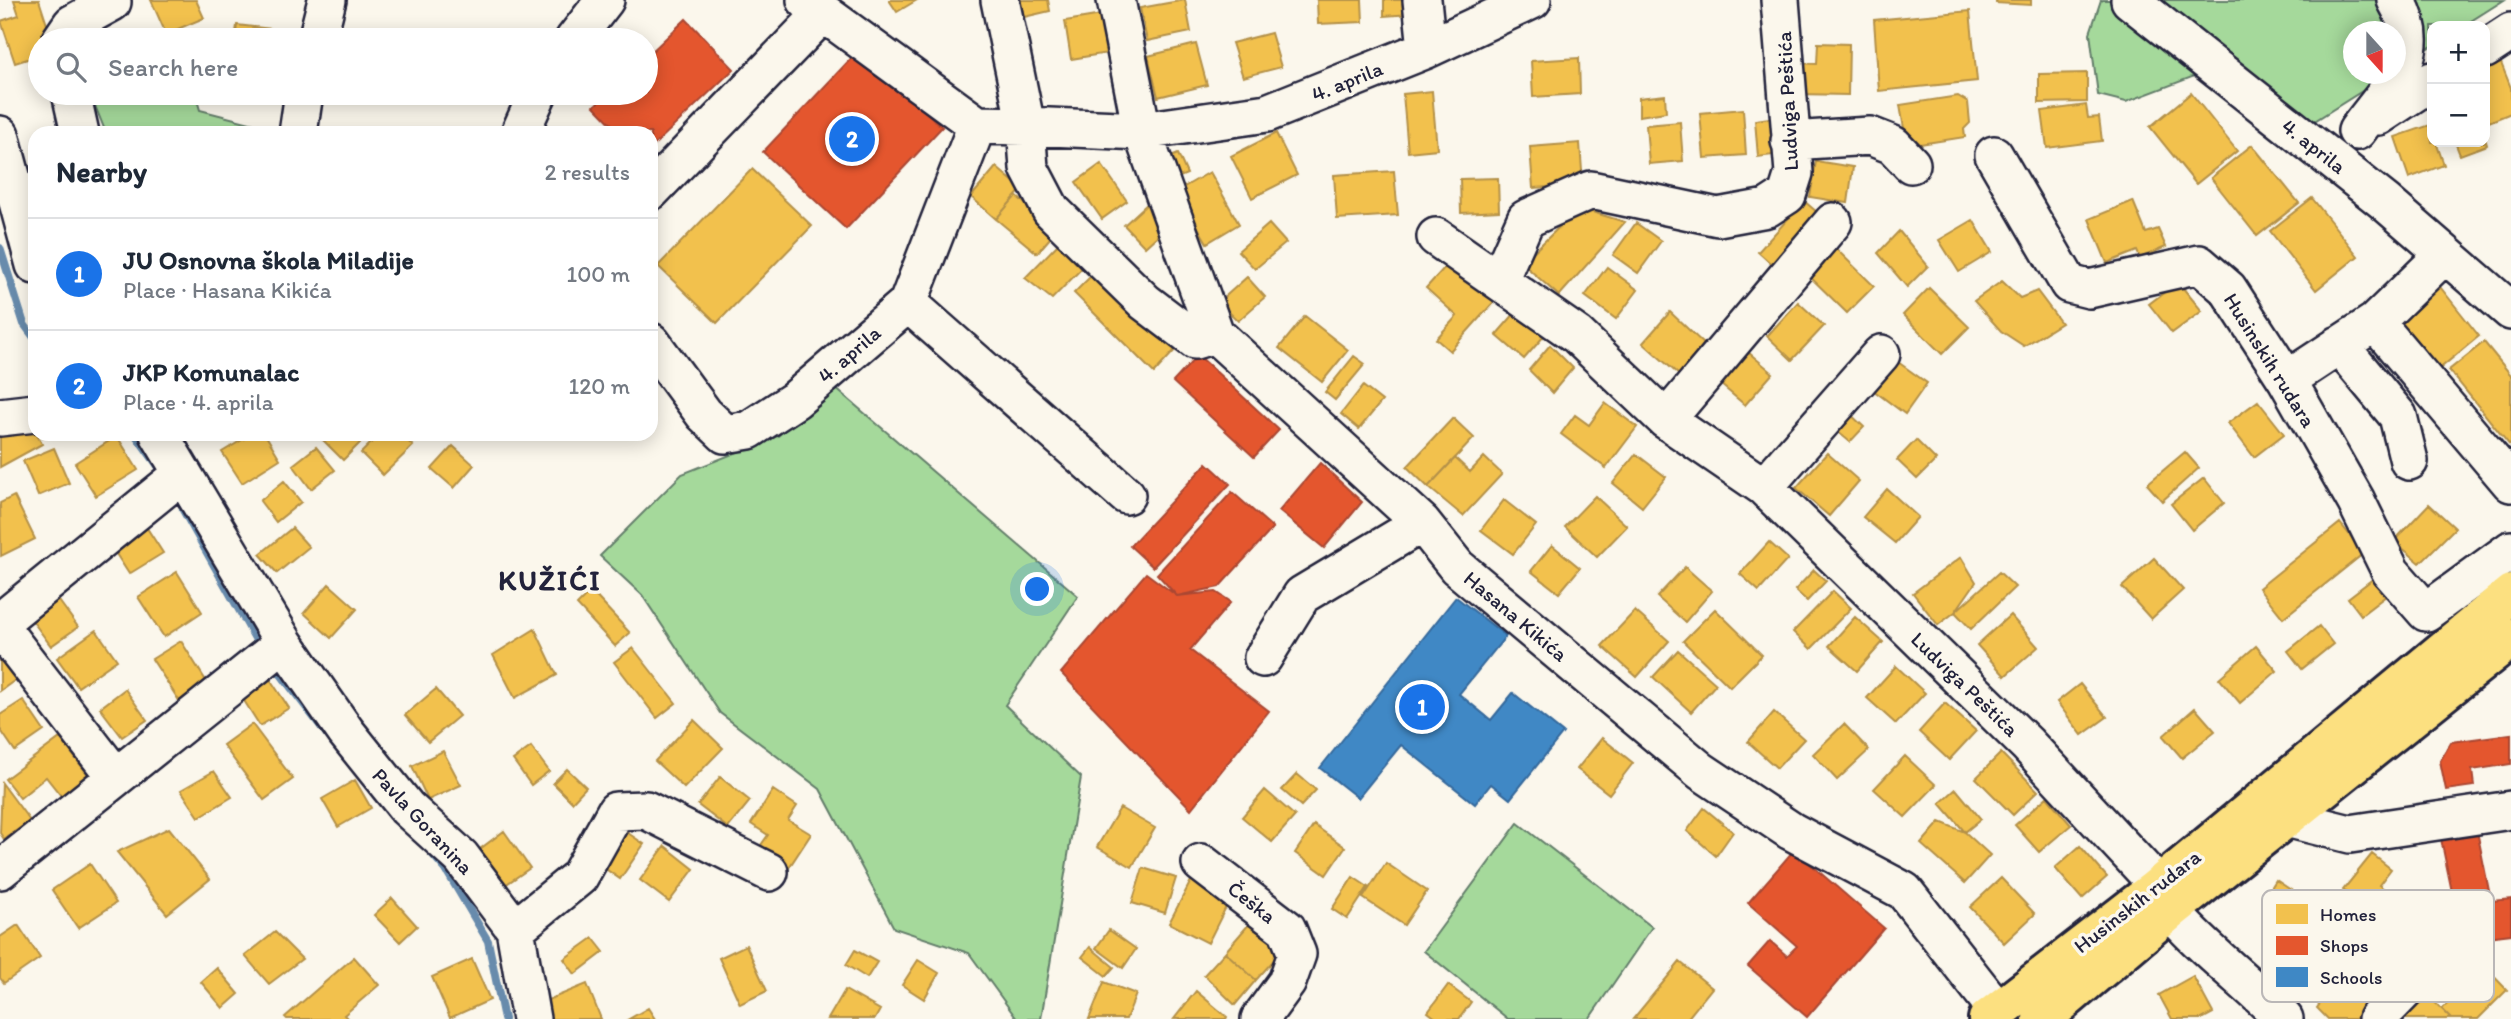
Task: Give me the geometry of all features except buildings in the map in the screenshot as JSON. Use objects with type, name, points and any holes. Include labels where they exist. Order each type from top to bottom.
[{"type":"main road","name":"Husinskih rudara","points":[[2042,1019],[2162,901],[2511,594]]},
{"type":"main road","name":"Husinskih rudara","points":[[1994,1013],[2286,818],[2511,638]]},
{"type":"street","points":[[320,28],[327,0]]},
{"type":"street","points":[[583,28],[605,0]]},
{"type":"street","points":[[1000,0],[1027,126],[1029,169],[1051,210],[1145,302],[1195,340],[1215,334]]},
{"type":"street","points":[[1116,0],[1142,131]]},
{"type":"street","points":[[1422,0],[1427,49]]},
{"type":"street","name":"Ludviga Peštića","points":[[1499,281],[1526,219],[1591,190],[1717,216],[1767,208],[1787,195],[1794,173],[1780,0]]},
{"type":"street","name":"4. aprila","points":[[2130,0],[2385,202],[2445,254],[2506,297]]},
{"type":"street","points":[[2357,131],[2406,63],[2410,36],[2396,0]]},
{"type":"street","points":[[69,28],[112,2]]},
{"type":"street","name":"4. aprila","points":[[658,352],[704,414],[725,434],[749,430],[795,400],[908,303],[977,125],[1142,131],[1267,113],[1427,49],[1517,4]]},
{"type":"street","points":[[658,183],[815,7],[977,125]]},
{"type":"street","points":[[2490,46],[2511,33]]},
{"type":"street","points":[[2322,153],[2428,84]]},
{"type":"street","points":[[74,105],[78,126]]},
{"type":"street","points":[[299,126],[302,105]]},
{"type":"street","points":[[523,126],[533,105]]},
{"type":"street","name":"Hasana Kikića","points":[[1142,131],[1215,334],[1422,523],[1457,567],[1701,771],[1791,831],[1904,891],[1987,997],[1994,1013]]},
{"type":"street","points":[[0,135],[28,239]]},
{"type":"street","points":[[1790,141],[1870,136],[1893,145],[1911,164]]},
{"type":"street","name":"Husinskih rudara","points":[[1993,155],[2068,284],[2089,289],[2199,264],[2228,289],[2287,380],[2356,500],[2391,572],[2426,612],[2511,550]]},
{"type":"street","points":[[1666,420],[1833,222]]},
{"type":"street","name":"Ludviga Peštića","points":[[1436,237],[1577,335],[1666,420],[1764,487],[2026,744],[2146,872],[2162,901],[2262,998]]},
{"type":"street","points":[[2287,380],[2375,322],[2445,254]]},
{"type":"street","points":[[908,303],[1126,495]]},
{"type":"street","points":[[2375,322],[2511,483]]},
{"type":"street","points":[[2339,345],[2398,416],[2409,461]]},
{"type":"street","points":[[1764,487],[1881,354]]},
{"type":"street","points":[[0,417],[28,415]]},
{"type":"street","name":"Pavla Goranina","points":[[163,441],[284,643],[346,732],[407,808],[461,858],[515,929],[531,1019]]},
{"type":"street","points":[[115,776],[0,624],[181,475]]},
{"type":"street","points":[[1263,658],[1302,595],[1422,523]]},
{"type":"street","points":[[0,870],[284,643]]},
{"type":"street","points":[[515,929],[579,877],[616,811],[646,810],[769,872]]},
{"type":"street","points":[[2286,818],[2350,834],[2511,810]]},
{"type":"street","name":"Češka","points":[[1201,863],[1287,929],[1297,954],[1287,982],[1260,1019]]},
{"type":"street","name":"Ludviga Peštića","points":[[2266,1002],[2284,1019]]},
{"type":"street","points":[[2377,1019],[2394,1002]]},
{"type":"green space","points":[[2101,0],[2504,0],[2471,21],[2427,21],[2427,49],[2406,63],[2406,21],[2343,21],[2343,84],[2373,84],[2297,132],[2205,72],[2126,102],[2098,95],[2090,33]]},
{"type":"green space","points":[[95,105],[199,105],[200,110],[254,124],[254,126],[103,126]]},
{"type":"green space","points":[[834,387],[1078,596],[1005,705],[1081,777],[1041,1019],[1017,1019],[969,953],[894,928],[820,789],[720,713],[642,595],[600,556],[682,474],[778,436]]},
{"type":"green space","points":[[1518,823],[1652,927],[1589,1019],[1508,1019],[1424,951]]},
{"type":"waterway","points":[[0,248],[28,329]]},
{"type":"waterway","points":[[140,441],[158,466]]},
{"type":"waterway","points":[[183,510],[261,649]]},
{"type":"waterway","points":[[273,664],[329,737]]},
{"type":"waterway","points":[[433,855],[446,870],[488,941],[504,1019]]},
{"type":"place","name":"JKP Komunalac","points":[[852,139]]},
{"type":"place","name":"JU Osnovna škola Miladije","points":[[1422,707]]},
{"type":"district","name":"KUŽIĆI","points":[[550,580]]}]
